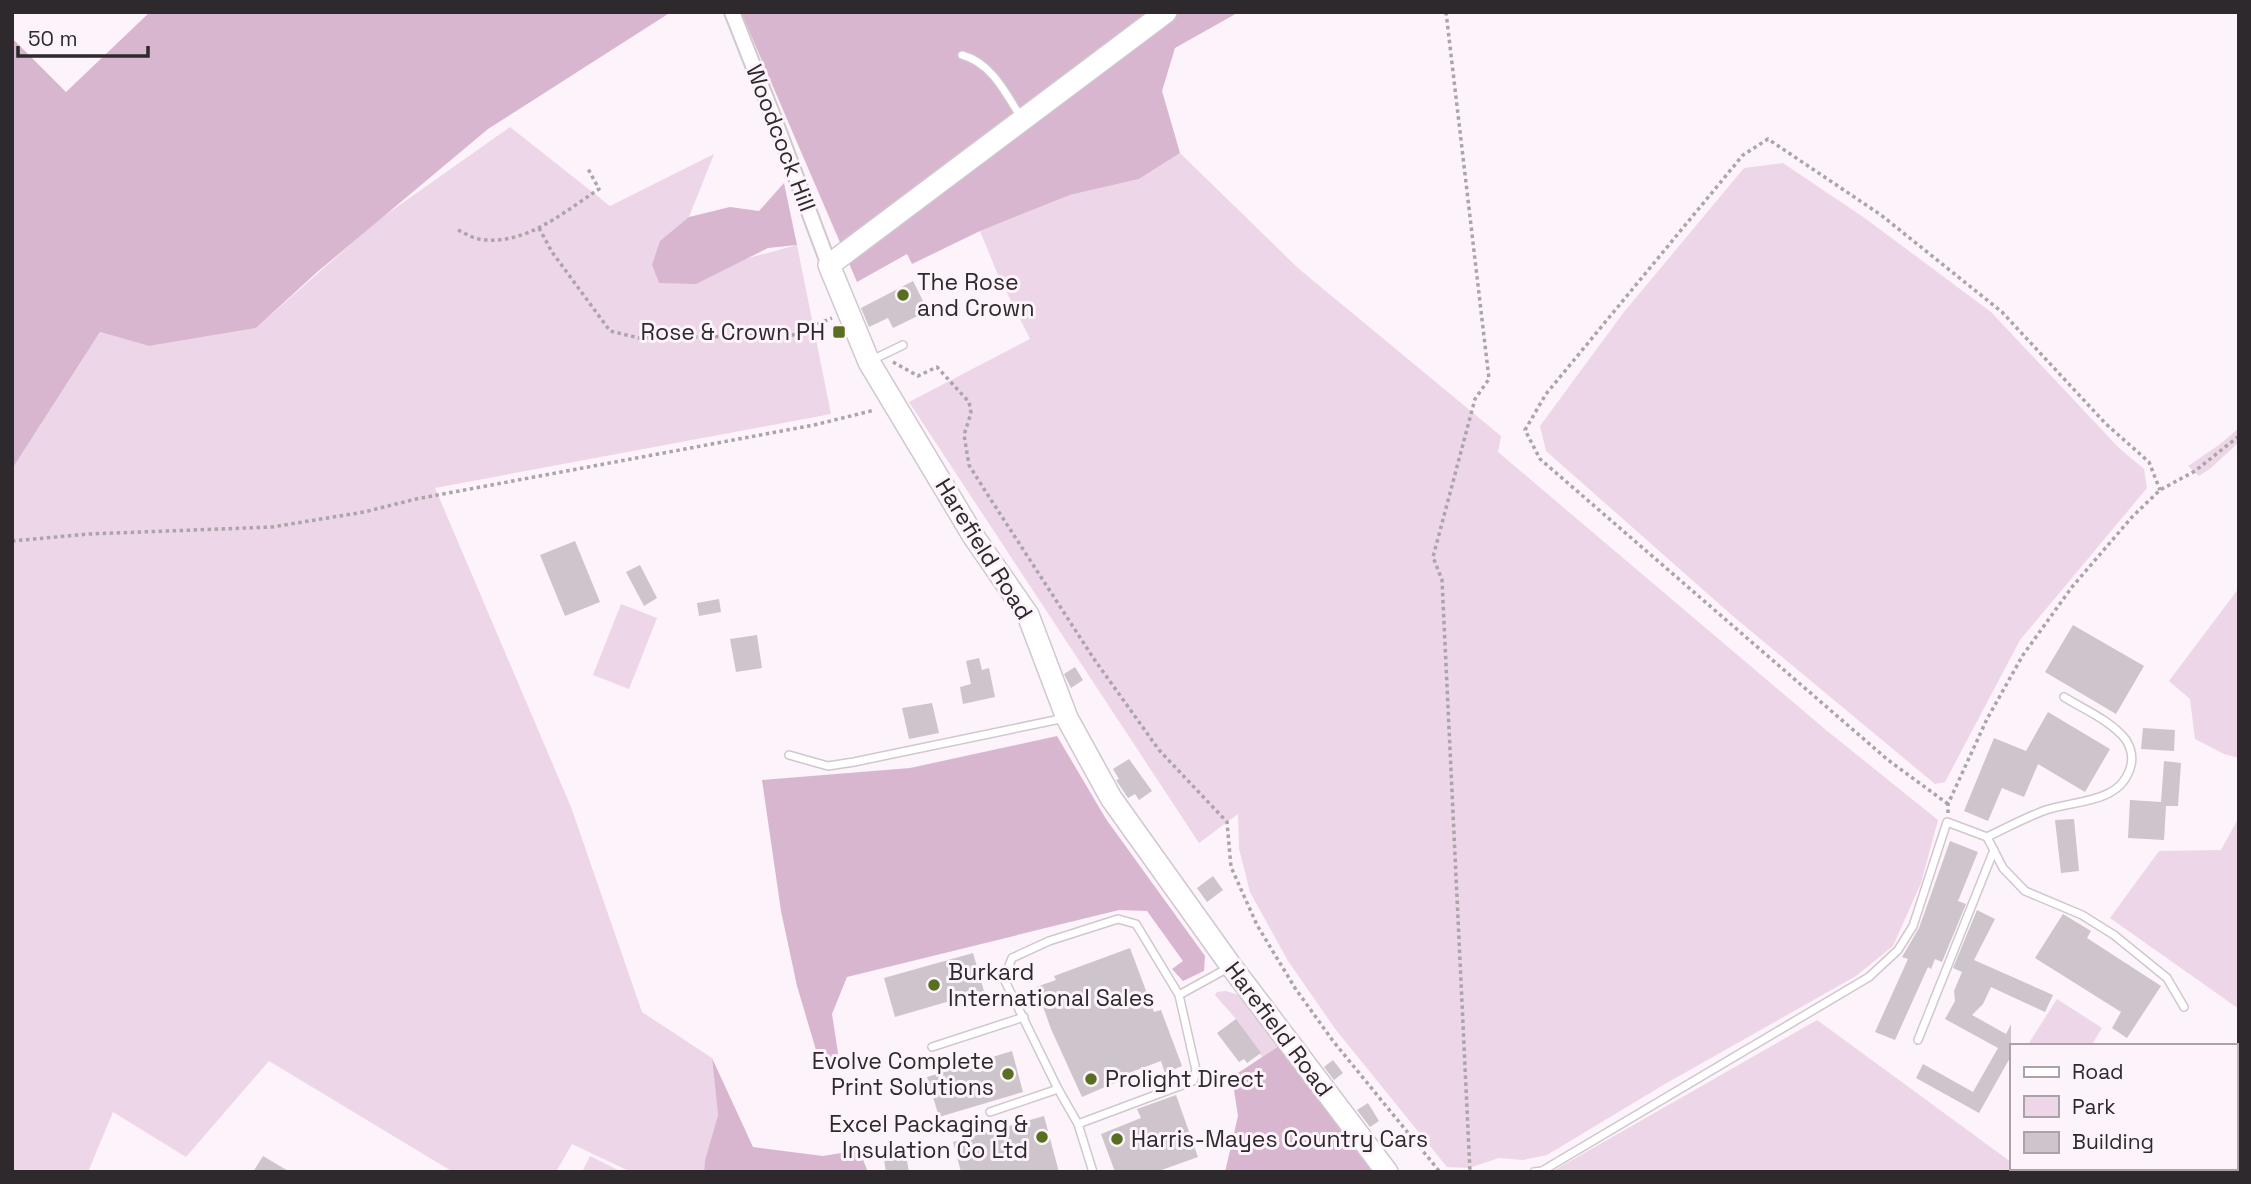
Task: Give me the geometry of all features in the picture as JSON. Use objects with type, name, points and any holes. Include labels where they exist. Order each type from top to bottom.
[{"type":"street","name":"Woodcock Hill","points":[[732,12],[829,265]]},
{"type":"street","points":[[829,265],[1166,12]]},
{"type":"street","name":"Harefield Road","points":[[829,265],[847,312],[876,360],[889,394],[974,537],[1028,615],[1067,718],[1111,798],[1231,966],[1387,1172]]},
{"type":"lane","points":[[962,55],[974,58],[984,65],[1006,93],[1022,120]]},
{"type":"lane","points":[[876,360],[903,345]]},
{"type":"lane","points":[[1987,837],[2047,810],[2099,798],[2120,786],[2128,775],[2132,760],[2131,750],[2125,740],[2116,730],[2064,697]]},
{"type":"lane","points":[[789,755],[828,766],[1067,718]]},
{"type":"lane","points":[[1534,1172],[1542,1171],[1869,977],[1898,950],[1913,926],[1947,822],[1987,837],[2003,868],[2025,891],[2082,915],[2133,949],[2167,978],[2184,1007]]},
{"type":"lane","points":[[1918,1040],[1994,850]]},
{"type":"lane","points":[[1078,1124],[1193,1081],[1196,1070],[1179,995],[1136,925],[1118,919],[1049,941],[1012,958],[1004,979],[1078,1124],[1093,1172]]},
{"type":"lane","points":[[1179,995],[1231,966]]},
{"type":"lane","points":[[932,1047],[1024,1017]]},
{"type":"lane","points":[[990,1112],[1058,1089]]},
{"type":"path","points":[[1446,12],[1489,379],[1475,400],[1433,557],[1442,580],[1469,1172]]},
{"type":"path","points":[[1948,804],[1888,760],[1540,459],[1525,430],[1546,394],[1743,155],[1768,139],[1881,215],[2002,312],[2106,424],[2149,462],[2160,490]]},
{"type":"path","points":[[458,230],[477,239],[509,240],[539,228],[599,189],[587,167]]},
{"type":"path","points":[[539,228],[552,252],[610,331],[639,338],[793,335],[847,312]]},
{"type":"path","points":[[876,360],[918,376],[937,367],[969,402],[971,413],[964,435],[969,465],[1094,659],[1159,750],[1227,822],[1231,867],[1257,925],[1295,988],[1333,1041],[1440,1172]]},
{"type":"path","points":[[12,541],[89,534],[272,527],[364,512],[416,499],[814,425],[884,408],[889,394]]},
{"type":"path","points":[[1947,822],[1948,804],[1987,719],[2023,655],[2080,577],[2132,517],[2160,490],[2195,471],[2239,436]]},
{"type":"green space","points":[[510,127],[610,206],[714,154],[689,217],[652,265],[659,282],[797,245],[831,414],[435,488],[571,807],[642,1012],[712,1058],[718,1115],[704,1172],[631,1172],[572,1144],[556,1172],[453,1172],[269,1061],[186,1157],[113,1112],[88,1172],[12,1172],[12,469],[100,332],[149,346],[256,328],[377,221]]},
{"type":"green space","points":[[1180,153],[1299,269],[1501,436],[1498,452],[1826,730],[1938,820],[1921,883],[1893,946],[1856,976],[1665,1084],[1547,1155],[1523,1160],[1499,1158],[1469,1168],[1447,1167],[1336,1030],[1288,961],[1250,892],[1239,849],[1238,814],[1199,843],[909,402],[1030,339],[998,275],[980,231],[1070,195],[1139,179]]},
{"type":"green space","points":[[1783,163],[1866,219],[1991,312],[2119,448],[2144,469],[2147,488],[2020,640],[1945,782],[1935,784],[1734,617],[1546,451],[1540,426],[1624,312],[1744,168]]},
{"type":"green space","points":[[2239,428],[2239,442],[2211,468],[2199,476],[2188,466],[2219,445]]},
{"type":"green space","points":[[2239,588],[2239,758],[2224,754],[2195,739],[2190,699],[2169,681]]},
{"type":"green space","points":[[621,604],[657,618],[629,689],[593,675]]},
{"type":"green space","points":[[2239,817],[2239,1009],[2110,918],[2159,851],[2221,850]]},
{"type":"green space","points":[[1226,991],[1242,996],[1279,1046],[1262,1057],[1236,1019],[1215,995],[1217,992]]},
{"type":"green space","points":[[2057,999],[2102,1028],[2092,1044],[2028,1044]]},
{"type":"green space","points":[[1817,1020],[2010,1161],[2010,1170],[2024,1172],[1551,1172]]},
{"type":"green space","points":[[2237,1114],[2239,1116],[2239,1172],[2153,1172],[2237,1170]]},
{"type":"green space","points":[[590,1156],[622,1172],[582,1172]]},
{"type":"shaded area","points":[[150,12],[671,12],[488,129],[316,273],[256,328],[149,346],[100,332],[12,469],[12,38],[66,92]]},
{"type":"shaded area","points":[[741,12],[1239,12],[1175,48],[1162,91],[1180,153],[1139,179],[1070,195],[980,231],[912,264],[907,254],[857,282]]},
{"type":"shaded area","points":[[784,183],[797,245],[768,248],[696,284],[659,283],[652,265],[660,241],[689,217],[730,207],[759,211]]},
{"type":"shaded area","points":[[1057,736],[1106,819],[1205,956],[1204,971],[1183,981],[1172,969],[1183,961],[1147,911],[1119,910],[847,977],[832,1014],[840,1066],[816,1050],[797,986],[781,911],[762,780],[910,768]]},
{"type":"shaded area","points":[[1279,1046],[1375,1172],[1225,1172],[1238,1116],[1232,1077]]},
{"type":"shaded area","points":[[712,1058],[753,1147],[823,1156],[859,1150],[868,1172],[704,1172],[718,1115]]},
{"type":"building","name":"The Rose and Crown","points":[[913,281],[928,311],[893,328],[888,318],[869,327],[861,308]]},
{"type":"building","points":[[575,541],[600,602],[565,616],[540,555]]},
{"type":"building","points":[[640,565],[657,598],[644,606],[626,572]]},
{"type":"building","points":[[719,599],[721,612],[699,616],[697,603]]},
{"type":"building","points":[[2073,625],[2144,666],[2116,714],[2045,672]]},
{"type":"building","points":[[757,635],[762,668],[736,672],[730,639]]},
{"type":"building","points":[[979,658],[982,670],[989,668],[995,697],[963,704],[960,687],[971,684],[966,661]]},
{"type":"building","points":[[1075,667],[1083,680],[1071,688],[1064,674]]},
{"type":"building","points":[[932,703],[939,733],[909,739],[902,708]]},
{"type":"building","points":[[2048,712],[2110,749],[2085,792],[2038,764],[2024,797],[2002,788],[1988,821],[1964,811],[1994,738],[2026,751]]},
{"type":"building","points":[[2143,728],[2175,730],[2174,751],[2141,749]]},
{"type":"building","points":[[1129,759],[1152,791],[1139,800],[1135,794],[1128,798],[1116,780],[1119,779],[1113,769]]},
{"type":"building","points":[[2164,761],[2181,763],[2178,806],[2166,806],[2164,840],[2128,838],[2130,800],[2161,802]]},
{"type":"building","points":[[2074,819],[2079,871],[2061,873],[2055,820]]},
{"type":"building","points":[[1950,841],[1978,852],[1958,901],[1966,904],[1942,962],[1935,959],[1931,969],[1928,967],[1895,1040],[1875,1032],[1908,959],[1902,957],[1919,928]]},
{"type":"building","points":[[1213,876],[1223,890],[1207,902],[1197,888]]},
{"type":"building","points":[[1977,910],[1995,919],[1974,960],[2053,995],[2045,1012],[1991,987],[1983,1004],[1972,1015],[2006,1034],[2011,1024],[2010,1058],[1979,1113],[1916,1078],[1923,1064],[1973,1092],[1998,1048],[1945,1019],[1955,1001],[1954,991],[1962,972],[1953,968]]},
{"type":"building","points":[[2063,914],[2091,931],[2087,938],[2161,986],[2127,1038],[2112,1028],[2121,1012],[2035,958]]},
{"type":"building","points":[[1130,948],[1154,1012],[1161,1010],[1182,1066],[1165,1073],[1161,1061],[1126,1074],[1128,1077],[1082,1097],[1051,1029],[1036,987],[1056,980],[1054,976]]},
{"type":"building","name":"Burkard International Sales","points":[[973,953],[984,991],[895,1017],[884,978]]},
{"type":"building","points":[[1236,1019],[1261,1053],[1247,1063],[1244,1059],[1239,1062],[1217,1033]]},
{"type":"building","points":[[1012,1051],[1023,1092],[939,1117],[927,1077]]},
{"type":"building","points":[[1333,1060],[1343,1073],[1334,1080],[1324,1067]]},
{"type":"building","points":[[1176,1095],[1198,1157],[1156,1172],[1115,1172],[1101,1134],[1141,1118],[1137,1109]]},
{"type":"building","points":[[1368,1103],[1379,1121],[1370,1127],[1357,1110]]},
{"type":"building","points":[[1044,1116],[1059,1172],[961,1172],[953,1142]]},
{"type":"building","points":[[905,1150],[909,1172],[886,1172],[883,1153]]},
{"type":"building","points":[[263,1156],[290,1172],[253,1172]]},
{"type":"place","name":"The Rose and Crown","points":[[903,295]]},
{"type":"place","name":"Rose & Crown PH","points":[[839,332]]},
{"type":"place","name":"Burkard International Sales","points":[[934,985]]},
{"type":"place","name":"Evolve Complete Print Solutions","points":[[1008,1074]]},
{"type":"place","name":"Prolight Direct","points":[[1091,1079]]},
{"type":"place","name":"Excel Packaging & Insulation Co Ltd","points":[[1042,1137]]},
{"type":"place","name":"Harris-Mayes Country Cars","points":[[1117,1139]]}]
